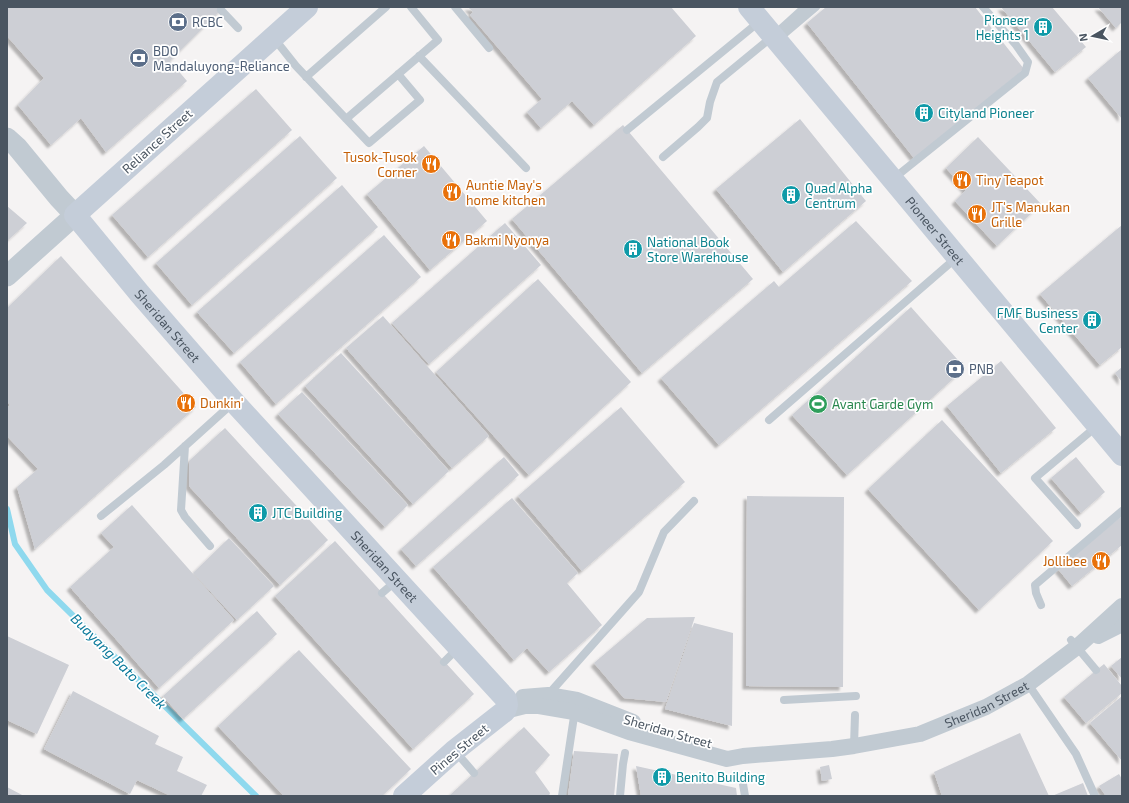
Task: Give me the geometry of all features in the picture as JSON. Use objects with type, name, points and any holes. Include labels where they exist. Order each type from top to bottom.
[{"type":"main road","name":"Reliance Street","points":[[75,215],[307,7]]},
{"type":"main road","name":"Pioneer Street","points":[[765,26],[1122,455]]},
{"type":"main road","name":"Sheridan Street","points":[[75,215],[140,294],[234,402],[389,587],[452,655],[505,705]]},
{"type":"main road","name":"Pines Street","points":[[412,791],[505,705]]},
{"type":"street","name":"Sheridan Street","points":[[7,138],[17,147],[75,215]]},
{"type":"street","name":"Reliance Street","points":[[7,276],[75,215]]},
{"type":"street","name":"Sheridan Street","points":[[505,705],[544,701],[576,706],[628,732],[727,759],[743,756],[854,746],[920,734],[986,707],[1028,684],[1074,643],[1122,606]]},
{"type":"street","name":"Sheridan Street","points":[[1074,643],[1122,624]]},
{"type":"lane","points":[[306,76],[386,7]]},
{"type":"lane","points":[[346,119],[438,40],[410,7]]},
{"type":"lane","points":[[455,7],[489,48]]},
{"type":"lane","points":[[627,130],[765,26],[805,7]]},
{"type":"lane","points":[[663,157],[707,118],[710,102],[717,82],[765,26],[816,7]]},
{"type":"lane","points":[[892,179],[1026,73],[1028,62],[1016,45],[983,7]]},
{"type":"lane","points":[[221,10],[238,28]]},
{"type":"lane","points":[[273,37],[306,76],[369,143],[420,100],[398,74]]},
{"type":"lane","points":[[419,56],[526,168]]},
{"type":"lane","points":[[769,420],[957,257]]},
{"type":"lane","points":[[101,516],[164,465],[234,402]]},
{"type":"lane","points":[[1076,525],[1036,478],[1098,426]]},
{"type":"lane","points":[[185,446],[181,510],[185,517],[210,546]]},
{"type":"lane","points":[[544,701],[639,592],[664,532],[694,501]]},
{"type":"lane","points":[[1041,606],[1036,593],[1035,585],[1122,511]]},
{"type":"lane","points":[[1074,643],[1096,670]]},
{"type":"lane","points":[[1028,684],[1076,754],[1095,796]]},
{"type":"lane","points":[[784,700],[856,696]]},
{"type":"lane","points":[[562,796],[576,706]]},
{"type":"lane","points":[[854,746],[855,715]]},
{"type":"lane","points":[[454,751],[474,773]]},
{"type":"lane","points":[[620,796],[623,764],[626,753]]},
{"type":"lane","points":[[742,778],[744,796]]},
{"type":"building","points":[[7,7],[224,7],[170,61],[187,81],[106,152],[81,118],[51,145],[18,105],[44,78],[7,36]]},
{"type":"building","points":[[468,7],[671,7],[696,36],[594,125],[572,101],[541,128],[527,112],[542,99],[470,15],[473,12]]},
{"type":"building","name":"Cityland Pioneer","points":[[826,7],[975,7],[1024,69],[914,158],[807,23]]},
{"type":"building","name":"Pioneer Heights 1","points":[[1001,7],[1052,7],[1086,47],[1055,72]]},
{"type":"building","points":[[1098,7],[1122,7],[1122,22],[1116,28]]},
{"type":"building","points":[[1122,49],[1122,119],[1088,78]]},
{"type":"building","points":[[256,89],[292,130],[148,257],[112,215]]},
{"type":"building","name":"Quad Alpha Centrum","points":[[800,119],[866,201],[783,272],[716,189]]},
{"type":"building","name":"National Book Store Warehouse","points":[[623,125],[753,279],[642,373],[512,219]]},
{"type":"building","points":[[300,136],[337,178],[192,305],[156,263]]},
{"type":"building","points":[[978,137],[1041,204],[997,246],[955,201],[966,190],[946,168]]},
{"type":"building","points":[[424,146],[487,221],[430,270],[367,194]]},
{"type":"building","points":[[342,185],[378,227],[234,353],[197,312]]},
{"type":"building","points":[[7,206],[27,223],[7,241]]},
{"type":"building","points":[[856,221],[912,281],[719,445],[661,378],[774,281],[779,287]]},
{"type":"building","points":[[505,223],[541,265],[429,364],[392,323]]},
{"type":"building","name":"FMF Business Center","points":[[1122,225],[1122,347],[1100,365],[1040,294]]},
{"type":"building","points":[[384,235],[421,277],[276,404],[240,362]]},
{"type":"building","points":[[61,256],[196,407],[35,549],[17,487],[38,469],[7,436],[7,408],[10,405],[7,401],[7,308]]},
{"type":"building","points":[[538,279],[631,382],[529,475],[436,372]]},
{"type":"building","points":[[911,307],[965,368],[847,475],[792,415]]},
{"type":"building","points":[[383,316],[489,436],[452,468],[346,348]]},
{"type":"building","points":[[341,353],[449,471],[413,504],[305,386]]},
{"type":"building","points":[[1001,361],[1056,428],[1001,473],[947,406]]},
{"type":"building","points":[[1122,367],[1122,382],[1115,373]]},
{"type":"building","points":[[302,392],[408,505],[385,527],[278,414]]},
{"type":"building","points":[[621,407],[685,482],[582,571],[518,496]]},
{"type":"building","points":[[942,420],[1053,541],[979,610],[868,489]]},
{"type":"building","name":"JTC Building","points":[[225,428],[328,540],[280,585],[189,486],[189,461]]},
{"type":"building","points":[[504,457],[519,475],[416,566],[401,549]]},
{"type":"building","points":[[1076,457],[1105,492],[1081,513],[1051,478]]},
{"type":"building","points":[[747,496],[844,497],[843,687],[746,686]]},
{"type":"building","points":[[512,498],[578,573],[567,583],[602,625],[549,672],[527,648],[514,660],[433,567]]},
{"type":"building","points":[[132,505],[234,620],[159,688],[70,587],[114,547],[101,533]]},
{"type":"building","points":[[1122,516],[1122,545],[1072,586],[1058,569]]},
{"type":"building","points":[[229,538],[274,586],[237,620],[193,573]]},
{"type":"building","points":[[335,541],[474,694],[413,749],[275,596]]},
{"type":"building","points":[[257,611],[277,634],[183,719],[163,696]]},
{"type":"building","points":[[695,617],[666,702],[624,698],[594,663],[647,618]]},
{"type":"building","points":[[694,623],[733,633],[732,726],[665,709]]},
{"type":"building","points":[[7,636],[69,665],[37,734],[7,720]]},
{"type":"building","points":[[299,650],[411,769],[382,796],[284,796],[218,726]]},
{"type":"building","points":[[1122,657],[1122,679],[1111,666]]},
{"type":"building","points":[[1104,664],[1122,686],[1122,693],[1086,723],[1064,697]]},
{"type":"building","points":[[73,691],[159,736],[155,744],[183,757],[177,771],[207,785],[201,796],[171,796],[137,780],[130,794],[44,749]]},
{"type":"building","points":[[1122,696],[1122,761],[1090,723]]},
{"type":"building","points":[[524,727],[550,755],[535,772],[550,793],[549,796],[449,796]]},
{"type":"building","points":[[1020,733],[1049,796],[942,796],[934,772]]},
{"type":"building","points":[[574,751],[618,754],[614,796],[568,796]]},
{"type":"building","points":[[829,765],[832,779],[822,781],[820,767]]},
{"type":"building","name":"Benito Building","points":[[636,766],[736,788],[737,796],[641,796]]},
{"type":"building","points":[[1119,774],[1122,779],[1122,796],[1106,796],[1099,786]]},
{"type":"building","points":[[1083,783],[1088,796],[1052,796]]},
{"type":"building","points":[[7,787],[24,796],[7,796]]},
{"type":"waterway","name":"Buayang Bato Creek","points":[[7,509],[15,544],[47,590],[256,796]]},
{"type":"place","name":"RCBC","points":[[178,22]]},
{"type":"place","name":"Pioneer Heights 1","points":[[1043,27]]},
{"type":"place","name":"BDO Mandaluyong-Reliance","points":[[139,58]]},
{"type":"place","name":"Cityland Pioneer","points":[[924,113]]},
{"type":"place","name":"Tusok-Tusok Corner","points":[[431,164]]},
{"type":"place","name":"Tiny Teapot","points":[[962,180]]},
{"type":"place","name":"Auntie May's home kitchen","points":[[452,192]]},
{"type":"place","name":"Quad Alpha Centrum","points":[[791,195]]},
{"type":"place","name":"JT's Manukan Grille","points":[[977,214]]},
{"type":"place","name":"Bakmi Nyonya","points":[[451,240]]},
{"type":"place","name":"National Book Store Warehouse","points":[[633,249]]},
{"type":"place","name":"FMF Business Center","points":[[1092,320]]},
{"type":"place","name":"PNB","points":[[955,369]]},
{"type":"place","name":"Dunkin'","points":[[186,403]]},
{"type":"place","name":"Avant Garde Gym","points":[[818,404]]},
{"type":"place","name":"JTC Building","points":[[258,513]]},
{"type":"place","name":"Jollibee","points":[[1101,561]]},
{"type":"place","name":"Benito Building","points":[[662,777]]}]
